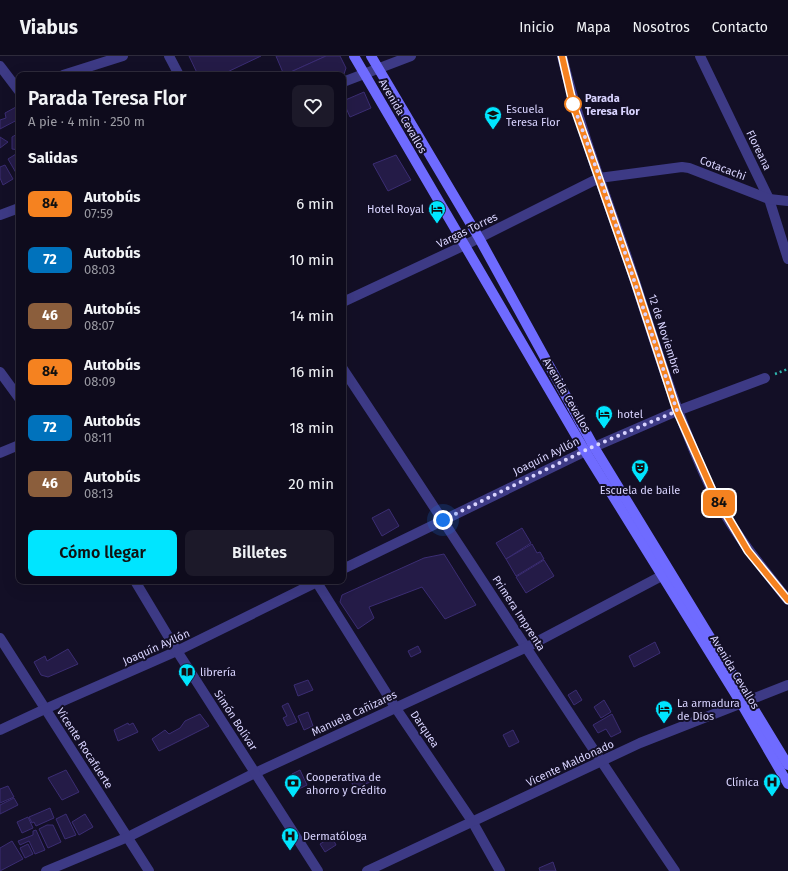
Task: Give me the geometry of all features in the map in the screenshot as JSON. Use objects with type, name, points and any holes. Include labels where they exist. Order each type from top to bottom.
[{"type":"main road","name":"Avenida Cevallos","points":[[354,56],[465,245],[666,574],[745,702],[788,765]]},
{"type":"main road","name":"Avenida Cevallos","points":[[371,56],[479,238],[590,449]]},
{"type":"main road","name":"Avenida Cevallos","points":[[745,702],[788,784]]},
{"type":"street","points":[[72,72],[123,56]]},
{"type":"street","points":[[169,56],[177,72]]},
{"type":"street","points":[[346,81],[411,56]]},
{"type":"street","name":"12 de Noviembre","points":[[562,56],[573,104],[600,178],[677,411],[713,492],[748,551],[788,600]]},
{"type":"street","name":"Floreana","points":[[700,56],[769,199],[788,259]]},
{"type":"street","points":[[0,66],[16,86]]},
{"type":"street","name":"Cotacachi","points":[[600,178],[682,167],[689,168],[769,199],[788,201]]},
{"type":"street","name":"Vargas Torres","points":[[346,301],[465,245],[600,178]]},
{"type":"street","points":[[0,215],[16,209]]},
{"type":"street","points":[[0,372],[16,394]]},
{"type":"street","name":"Primera Imprenta","points":[[346,373],[601,762],[675,871]]},
{"type":"street","name":"Joaquín Ayllón","points":[[346,568],[590,449],[677,411],[765,378]]},
{"type":"street","points":[[0,453],[16,446]]},
{"type":"street","name":"Manuela Cañizares","points":[[46,871],[128,837],[255,773],[527,647],[666,574]]},
{"type":"street","name":"Simón Bolívar","points":[[137,584],[177,651],[318,871]]},
{"type":"street","name":"Joaquín Ayllón","points":[[0,730],[177,651],[311,584]]},
{"type":"street","name":"Darquea","points":[[319,584],[395,707],[472,822],[500,871]]},
{"type":"street","name":"Vicente Rocafuerte","points":[[0,638],[149,871]]},
{"type":"street","name":"Vicente Maldonado","points":[[367,871],[640,743],[788,685]]},
{"type":"building","points":[[189,56],[261,56],[227,72],[197,72]]},
{"type":"building","points":[[276,56],[326,56],[291,72],[283,72]]},
{"type":"building","points":[[326,56],[340,56],[346,68],[345,72],[291,72]]},
{"type":"building","points":[[364,92],[371,108],[350,117],[346,108],[346,100]]},
{"type":"building","points":[[16,107],[16,121],[0,129],[0,120],[6,118],[5,113]]},
{"type":"building","points":[[16,135],[16,150],[12,149],[12,137]]},
{"type":"building","points":[[0,137],[8,142],[0,148]]},
{"type":"building","points":[[16,154],[16,173],[8,159]]},
{"type":"building","points":[[396,155],[411,180],[388,191],[373,164]]},
{"type":"building","points":[[5,165],[13,179],[3,185],[0,178],[0,167]]},
{"type":"building","points":[[389,509],[399,526],[382,536],[372,518]]},
{"type":"building","points":[[522,528],[531,543],[506,559],[496,543]]},
{"type":"building","points":[[532,544],[537,553],[540,552],[544,559],[516,576],[506,559]]},
{"type":"building","points":[[444,554],[476,605],[445,619],[422,587],[369,607],[374,618],[358,629],[340,602],[342,595],[424,558]]},
{"type":"building","points":[[544,560],[554,576],[526,593],[516,577]]},
{"type":"building","points":[[655,642],[660,653],[634,667],[629,656]]},
{"type":"building","points":[[418,646],[421,652],[411,657],[408,651]]},
{"type":"building","points":[[68,649],[78,664],[48,677],[41,675],[34,662],[45,656],[47,661]]},
{"type":"building","points":[[308,680],[313,690],[298,696],[294,685]]},
{"type":"building","points":[[576,690],[582,700],[574,705],[568,695]]},
{"type":"building","points":[[604,700],[611,712],[601,718],[594,707]]},
{"type":"building","points":[[288,703],[297,722],[287,726],[283,718],[287,716],[282,706]]},
{"type":"building","points":[[308,712],[313,726],[304,730],[298,716]]},
{"type":"building","points":[[200,714],[209,726],[159,751],[152,739],[165,730],[169,734],[180,728],[185,721]]},
{"type":"building","points":[[612,714],[621,732],[611,737],[606,729],[598,733],[593,725]]},
{"type":"building","points":[[128,723],[129,725],[133,723],[138,732],[118,741],[114,730]]},
{"type":"building","points":[[513,730],[519,742],[509,747],[503,735]]},
{"type":"building","points":[[66,770],[79,792],[62,800],[48,778]]},
{"type":"building","points":[[300,770],[307,785],[293,792],[290,784],[296,781],[292,774]]},
{"type":"building","points":[[368,776],[370,782],[354,789],[352,783]]},
{"type":"building","points":[[8,786],[14,797],[0,803],[0,789]]},
{"type":"building","points":[[14,798],[18,805],[0,814],[0,805]]},
{"type":"building","points":[[50,808],[54,818],[36,826],[34,822],[32,823],[29,817]]},
{"type":"building","points":[[66,814],[76,835],[65,839],[56,819]]},
{"type":"building","points":[[85,814],[93,827],[79,835],[72,822]]},
{"type":"building","points":[[28,817],[33,828],[22,833],[17,822]]},
{"type":"building","points":[[47,825],[53,825],[61,842],[48,848],[39,829]]},
{"type":"building","points":[[36,830],[45,850],[35,854],[29,841],[20,845],[18,841],[33,835],[33,831]]},
{"type":"building","points":[[328,839],[330,841],[333,839],[336,845],[325,852],[320,844]]},
{"type":"building","points":[[12,841],[23,859],[0,871],[0,848]]},
{"type":"building","points":[[28,844],[33,854],[25,858],[20,848]]},
{"type":"building","points":[[553,862],[556,871],[540,871],[539,868]]},
{"type":"bus line","name":"84","points":[[562,56],[573,104],[607,198],[677,411],[713,492],[748,551],[788,600]]},
{"type":"place","name":"Parada Teresa Flor","points":[[573,104]]},
{"type":"place","name":"Escuela Teresa Flor","points":[[493,130]]},
{"type":"place","name":"Hotel Royal","points":[[437,224]]},
{"type":"place","name":"hotel","points":[[604,429]]},
{"type":"place","name":"Escuela de baile","points":[[640,483]]},
{"type":"place","name":"librería","points":[[187,687]]},
{"type":"place","name":"La armadura de Dios","points":[[664,724]]},
{"type":"place","name":"Clínica","points":[[772,797]]},
{"type":"place","name":"Cooperativa de ahorro y Crédito","points":[[293,798]]},
{"type":"place","name":"Dermatóloga","points":[[290,851]]},
{"type":"route","points":[[443,520],[594,446],[677,411],[607,198],[573,104]]}]
